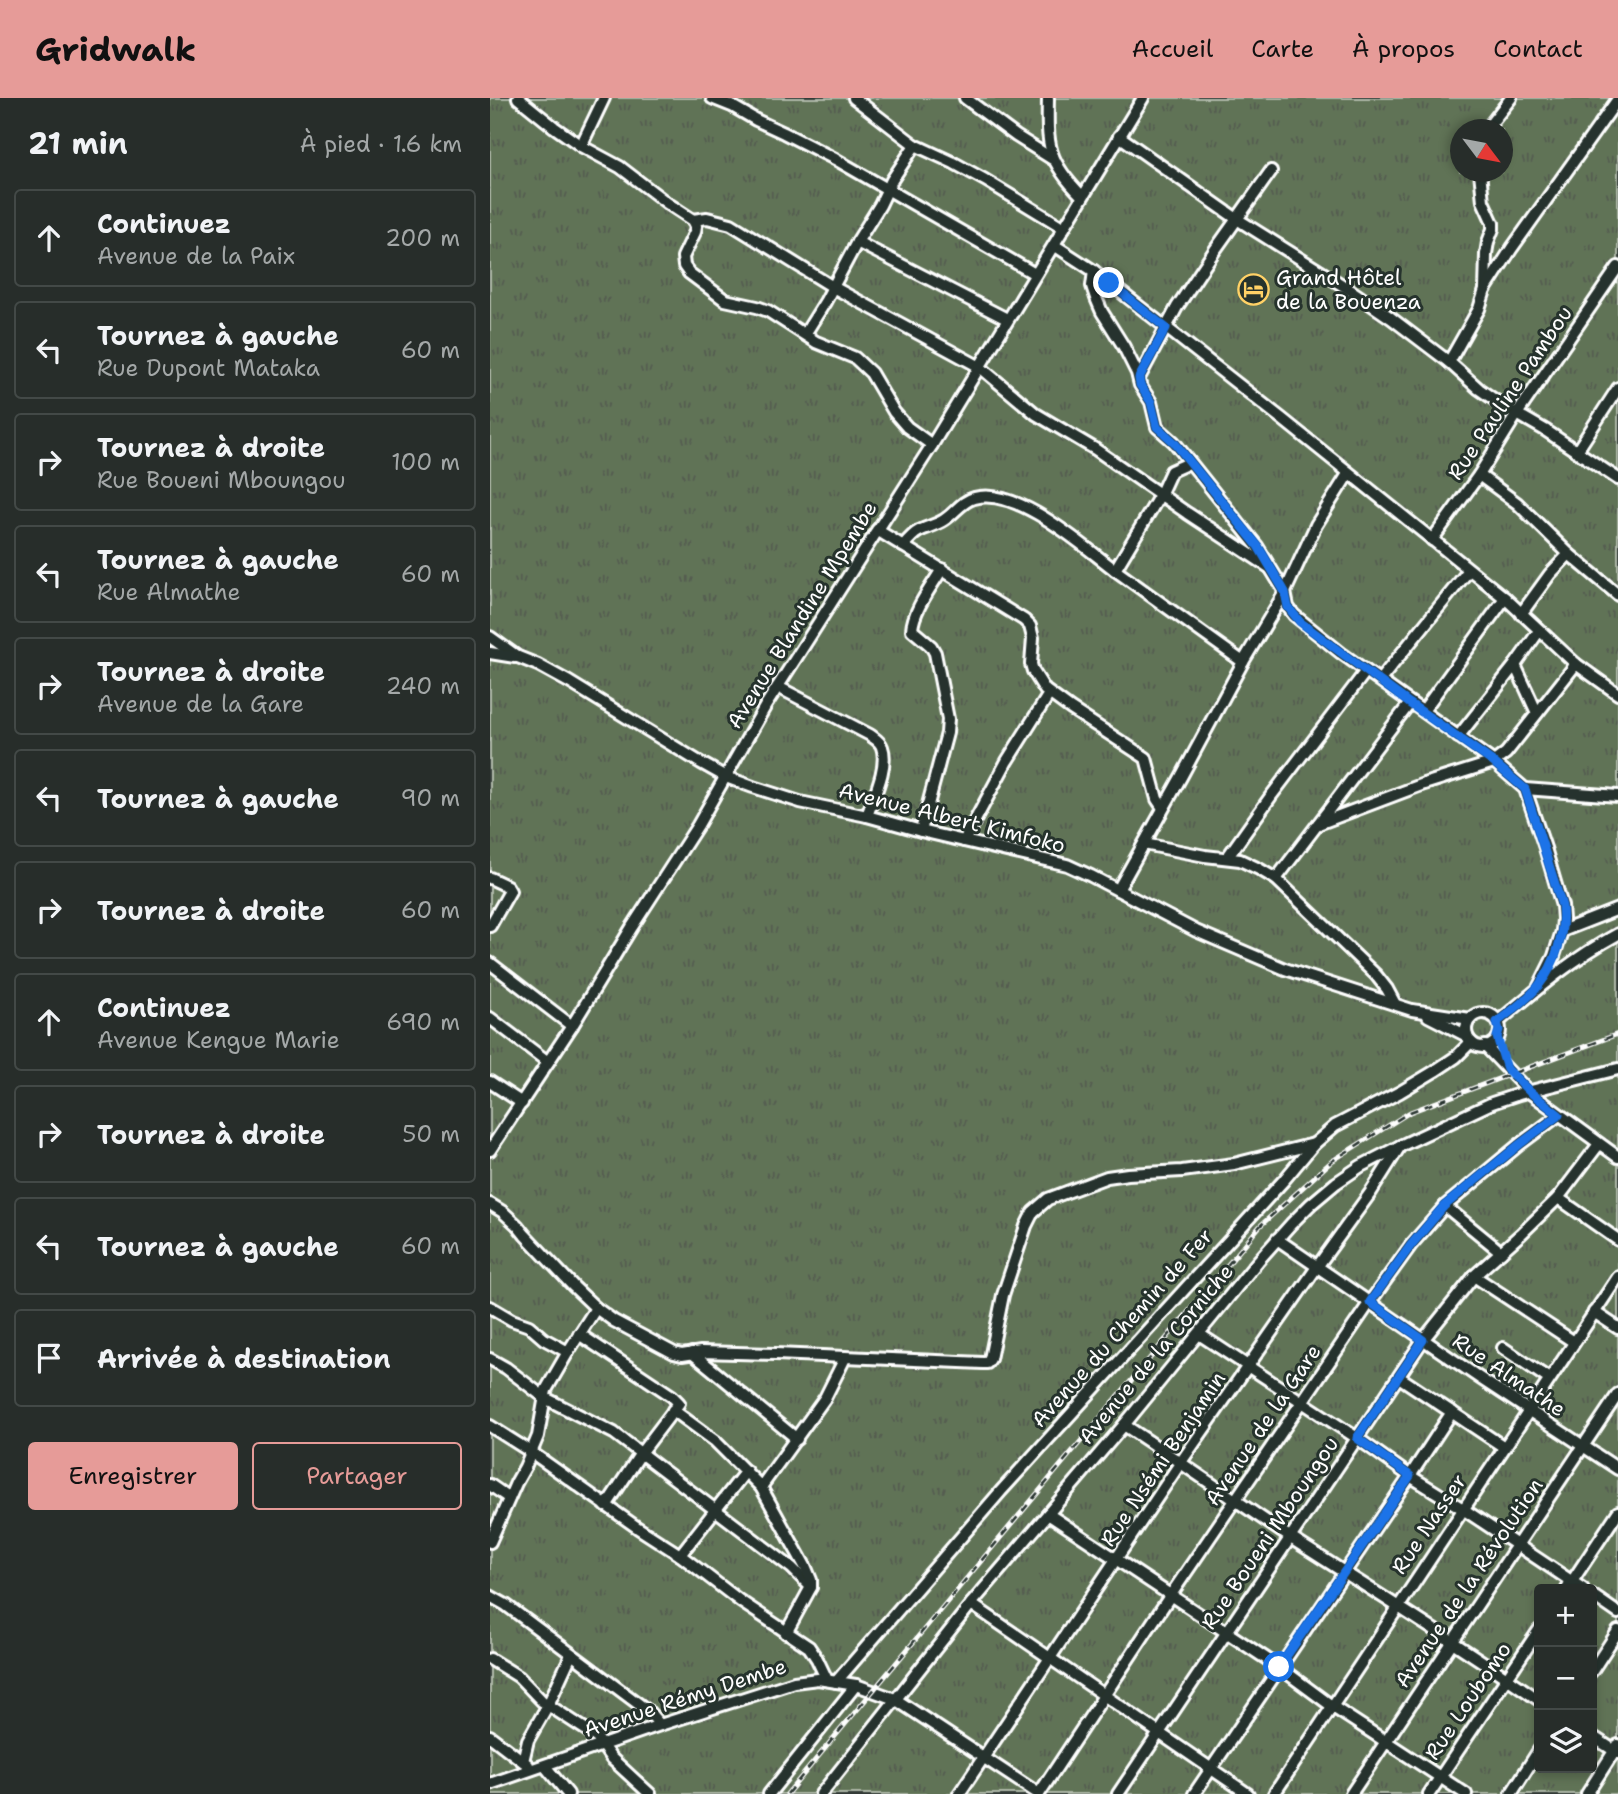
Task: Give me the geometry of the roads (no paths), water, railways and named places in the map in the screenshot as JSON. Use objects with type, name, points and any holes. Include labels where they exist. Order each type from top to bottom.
[{"type":"street","points":[[518,98],[581,146],[620,167],[693,220],[695,232],[683,257],[684,266],[689,273],[725,300],[768,311],[816,342],[855,358],[871,373],[894,412],[907,427],[932,445]]},
{"type":"street","points":[[581,146],[604,98]]},
{"type":"street","points":[[712,98],[835,159],[1035,274]]},
{"type":"street","points":[[853,98],[915,145],[985,180],[1064,228]]},
{"type":"street","points":[[965,98],[1054,160]]},
{"type":"street","points":[[1048,98],[1050,149],[1054,160],[1083,196]]},
{"type":"street","name":"Avenue Blandine Mpembe","points":[[490,1150],[572,1026],[698,825],[778,687],[932,445],[1143,98]]},
{"type":"street","points":[[1495,119],[1511,98]]},
{"type":"street","points":[[1449,362],[1479,309],[1485,290],[1512,248],[1616,106]]},
{"type":"street","points":[[1119,136],[1237,219],[1391,318],[1449,362],[1479,389],[1618,479]]},
{"type":"street","points":[[805,334],[892,180],[915,145]]},
{"type":"street","points":[[1139,378],[1166,328],[1215,250],[1271,171]]},
{"type":"street","points":[[1481,182],[1483,201],[1493,223],[1486,254],[1485,290]]},
{"type":"street","points":[[693,220],[706,218],[731,224],[833,288],[980,366],[1036,414],[1085,442],[1271,568]]},
{"type":"street","points":[[857,242],[1007,319]]},
{"type":"street","points":[[1054,245],[1094,271],[1281,418],[1505,598],[1576,664],[1618,694]]},
{"type":"street","name":"Rue Pauline Pambou","points":[[1432,540],[1479,475],[1517,414],[1618,267]]},
{"type":"street","points":[[1094,271],[1091,286],[1151,402],[1157,427],[1174,442],[1258,546],[1285,592],[1288,607],[1300,622],[1493,762],[1525,789],[1562,906],[1563,919],[1554,956],[1539,986]]},
{"type":"street","points":[[1577,451],[1618,388]]},
{"type":"street","points":[[1115,570],[1160,495],[1171,471],[1189,463]]},
{"type":"street","points":[[1118,890],[1243,662],[1285,592],[1316,525],[1349,474]]},
{"type":"street","points":[[1479,475],[1517,503],[1569,554],[1618,595]]},
{"type":"street","points":[[903,545],[919,531],[942,522],[974,498],[993,497],[1015,502],[1047,519],[1243,662]]},
{"type":"street","points":[[877,530],[1030,625],[1033,645],[1031,664],[1049,694],[1146,758],[1157,799],[1163,808]]},
{"type":"street","points":[[1521,614],[1569,554]]},
{"type":"street","points":[[921,831],[947,733],[948,719],[935,653],[931,646],[912,630],[912,624],[942,569]]},
{"type":"street","points":[[1380,680],[1469,570]]},
{"type":"street","points":[[1423,711],[1505,598]]},
{"type":"street","points":[[1458,737],[1539,631]]},
{"type":"street","name":"Avenue Albert Kimfoko","points":[[490,637],[518,657],[569,682],[726,776],[800,802],[1067,865],[1196,931],[1285,969],[1419,1012],[1469,1039]]},
{"type":"street","points":[[490,653],[518,657]]},
{"type":"street","points":[[1318,824],[1424,783],[1493,762],[1506,753],[1576,664]]},
{"type":"street","points":[[1515,665],[1537,713]]},
{"type":"street","points":[[1227,858],[1366,671]]},
{"type":"street","points":[[778,687],[870,735],[880,743],[883,751],[881,777],[867,816]]},
{"type":"street","points":[[964,841],[1007,761],[1049,694]]},
{"type":"street","points":[[1276,879],[1409,703]]},
{"type":"street","points":[[1525,789],[1618,796]]},
{"type":"street","points":[[1144,845],[1227,858],[1250,864],[1276,879],[1376,975],[1395,1004]]},
{"type":"street","points":[[490,878],[507,886],[510,891],[490,926]]},
{"type":"street","points":[[1562,930],[1618,909]]},
{"type":"street","points":[[1497,1022],[1539,986],[1597,945],[1618,934]]},
{"type":"street","points":[[490,963],[572,1026]]},
{"type":"street","name":"Avenue Albert Kimfoko","points":[[1419,1012],[1470,1019]]},
{"type":"street","points":[[1478,1014],[1487,1014],[1497,1022],[1499,1030],[1492,1043],[1485,1046],[1475,1045],[1469,1039],[1466,1027],[1470,1019],[1478,1014]]},
{"type":"street","points":[[490,1017],[548,1062]]},
{"type":"street","points":[[1497,1037],[1507,1069]]},
{"type":"street","name":"Avenue du Chemin de Fer","points":[[832,1681],[1314,1144],[1335,1126],[1448,1063],[1469,1039]]},
{"type":"street","points":[[1485,1046],[1530,1092],[1618,1157]]},
{"type":"street","name":"Avenue de la Corniche","points":[[821,1794],[971,1604],[1124,1425],[1277,1239],[1311,1204],[1361,1166],[1492,1103],[1618,1069]]},
{"type":"street","points":[[490,1082],[522,1103]]},
{"type":"street","name":"Avenue de la Gare","points":[[1039,1794],[1370,1302],[1418,1237],[1444,1206],[1559,1115]]},
{"type":"street","points":[[490,1204],[517,1225],[596,1308],[667,1351],[682,1355],[776,1354],[987,1363],[991,1356],[1007,1281],[1026,1226],[1033,1212],[1048,1199],[1107,1177],[1234,1164],[1314,1144]]},
{"type":"street","name":"Rue Boueni Mboungou","points":[[1118,1794],[1423,1340],[1474,1276],[1558,1198],[1600,1144]]},
{"type":"street","name":"Rue Nsémi Benjamin","points":[[959,1794],[1181,1462],[1371,1192],[1400,1146]]},
{"type":"street","points":[[1558,1198],[1618,1240]]},
{"type":"street","points":[[1444,1206],[1501,1252]]},
{"type":"street","name":"Rue Almathe","points":[[1277,1239],[1528,1411],[1618,1469]]},
{"type":"street","points":[[1474,1276],[1574,1342]]},
{"type":"street","name":"Rue Nasser","points":[[1274,1794],[1618,1277]]},
{"type":"street","points":[[490,1307],[529,1326],[544,1339],[568,1352]]},
{"type":"street","points":[[490,1542],[538,1436],[546,1390],[596,1308]]},
{"type":"street","points":[[1594,1312],[1618,1328]]},
{"type":"street","points":[[579,1334],[679,1403],[641,1452],[606,1506]]},
{"type":"street","points":[[1199,1334],[1517,1545],[1568,1584]]},
{"type":"street","points":[[1503,1348],[1549,1380]]},
{"type":"street","points":[[691,1353],[797,1439]]},
{"type":"street","points":[[761,1487],[825,1398],[845,1358]]},
{"type":"street","points":[[490,1359],[545,1398],[614,1433],[641,1452],[792,1568],[811,1587]]},
{"type":"street","points":[[1399,1377],[1504,1447]]},
{"type":"street","name":"Avenue de la Révolution","points":[[1351,1794],[1618,1394]]},
{"type":"street","points":[[673,1410],[715,1441],[761,1487],[806,1568],[811,1587],[786,1633]]},
{"type":"street","points":[[1194,1794],[1452,1412]]},
{"type":"street","points":[[1124,1425],[1534,1697]]},
{"type":"street","points":[[490,1426],[680,1555],[740,1601],[809,1647],[832,1681]]},
{"type":"street","points":[[680,1555],[746,1471]]},
{"type":"street","points":[[490,1485],[509,1498]]},
{"type":"street","points":[[1570,1584],[1618,1512]]},
{"type":"street","points":[[1048,1514],[1466,1794]]},
{"type":"street","points":[[490,1596],[506,1605],[648,1711],[660,1725]]},
{"type":"street","points":[[1597,1598],[1618,1613]]},
{"type":"street","points":[[971,1604],[1248,1794]]},
{"type":"street","points":[[490,1606],[506,1605]]},
{"type":"street","points":[[1597,1663],[1618,1631]]},
{"type":"street","name":"Rue Loubomo","points":[[1429,1794],[1534,1638]]},
{"type":"street","points":[[523,1761],[528,1741],[571,1655]]},
{"type":"street","points":[[490,1659],[519,1677],[537,1697],[588,1731],[603,1745],[611,1758],[650,1794]]},
{"type":"street","name":"Avenue Rémy Dembe","points":[[494,1787],[532,1770],[603,1745],[798,1680],[856,1685],[895,1699],[1039,1794]]},
{"type":"street","points":[[769,1794],[856,1685]]},
{"type":"street","points":[[490,1737],[532,1770]]},
{"type":"street","points":[[1587,1794],[1617,1749],[1597,1739]]},
{"type":"street","points":[[1511,1794],[1534,1758]]},
{"type":"street","points":[[545,1766],[568,1794]]},
{"type":"railway","points":[[787,1794],[1260,1226],[1332,1161],[1410,1112],[1618,1034]]},
{"type":"place","name":"Grand Hôtel de la Bouenza","points":[[1253,290]]}]
